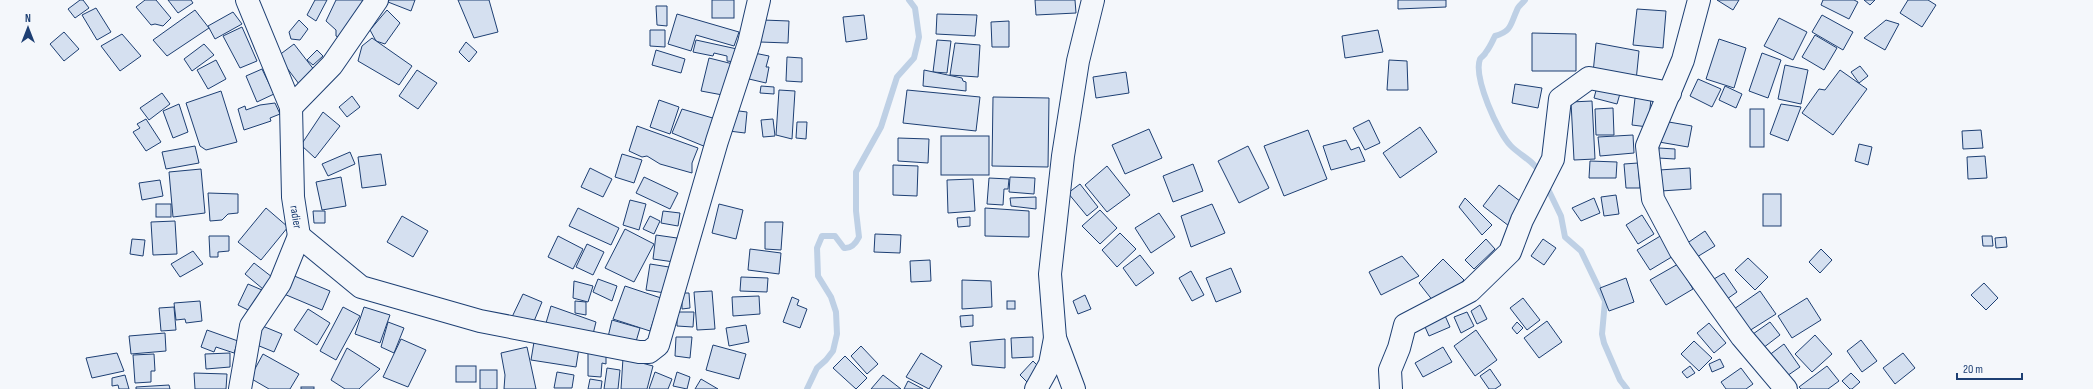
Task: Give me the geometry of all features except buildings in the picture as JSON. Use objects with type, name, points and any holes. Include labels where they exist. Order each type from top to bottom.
[{"type":"street","points":[[247,0],[291,106],[332,65],[377,0]]},
{"type":"street","points":[[240,389],[251,326],[280,283],[299,236],[361,287],[506,327],[639,352],[649,352],[658,346],[717,141],[749,43],[759,0]]},
{"type":"street","points":[[1036,389],[1050,364],[1055,338],[1050,274],[1063,156],[1078,61],[1093,0]]},
{"type":"street","points":[[1699,0],[1683,60],[1647,146],[1653,200],[1680,250],[1742,337],[1786,389]]},
{"type":"street","points":[[1391,389],[1390,370],[1399,348],[1405,325],[1470,291],[1510,252],[1534,194],[1553,159],[1560,99],[1589,78],[1670,93]]},
{"type":"street","name":"radier","points":[[291,106],[293,197],[299,236]]},
{"type":"street","points":[[1055,338],[1074,389]]},
{"type":"waterway","points":[[807,389],[817,368],[833,351],[837,334],[836,312],[831,297],[818,276],[817,248],[822,236],[835,236],[844,248],[851,247],[859,237],[856,211],[856,172],[881,127],[897,77],[914,58],[919,37],[915,8],[909,0]]},
{"type":"waterway","points":[[1525,0],[1518,7],[1508,30],[1495,36],[1489,48],[1480,59],[1479,67],[1483,91],[1500,129],[1511,146],[1531,162],[1540,173]]},
{"type":"waterway","points":[[1546,185],[1561,216],[1565,237],[1581,251],[1605,301],[1602,334],[1604,343],[1620,380],[1627,389]]}]
